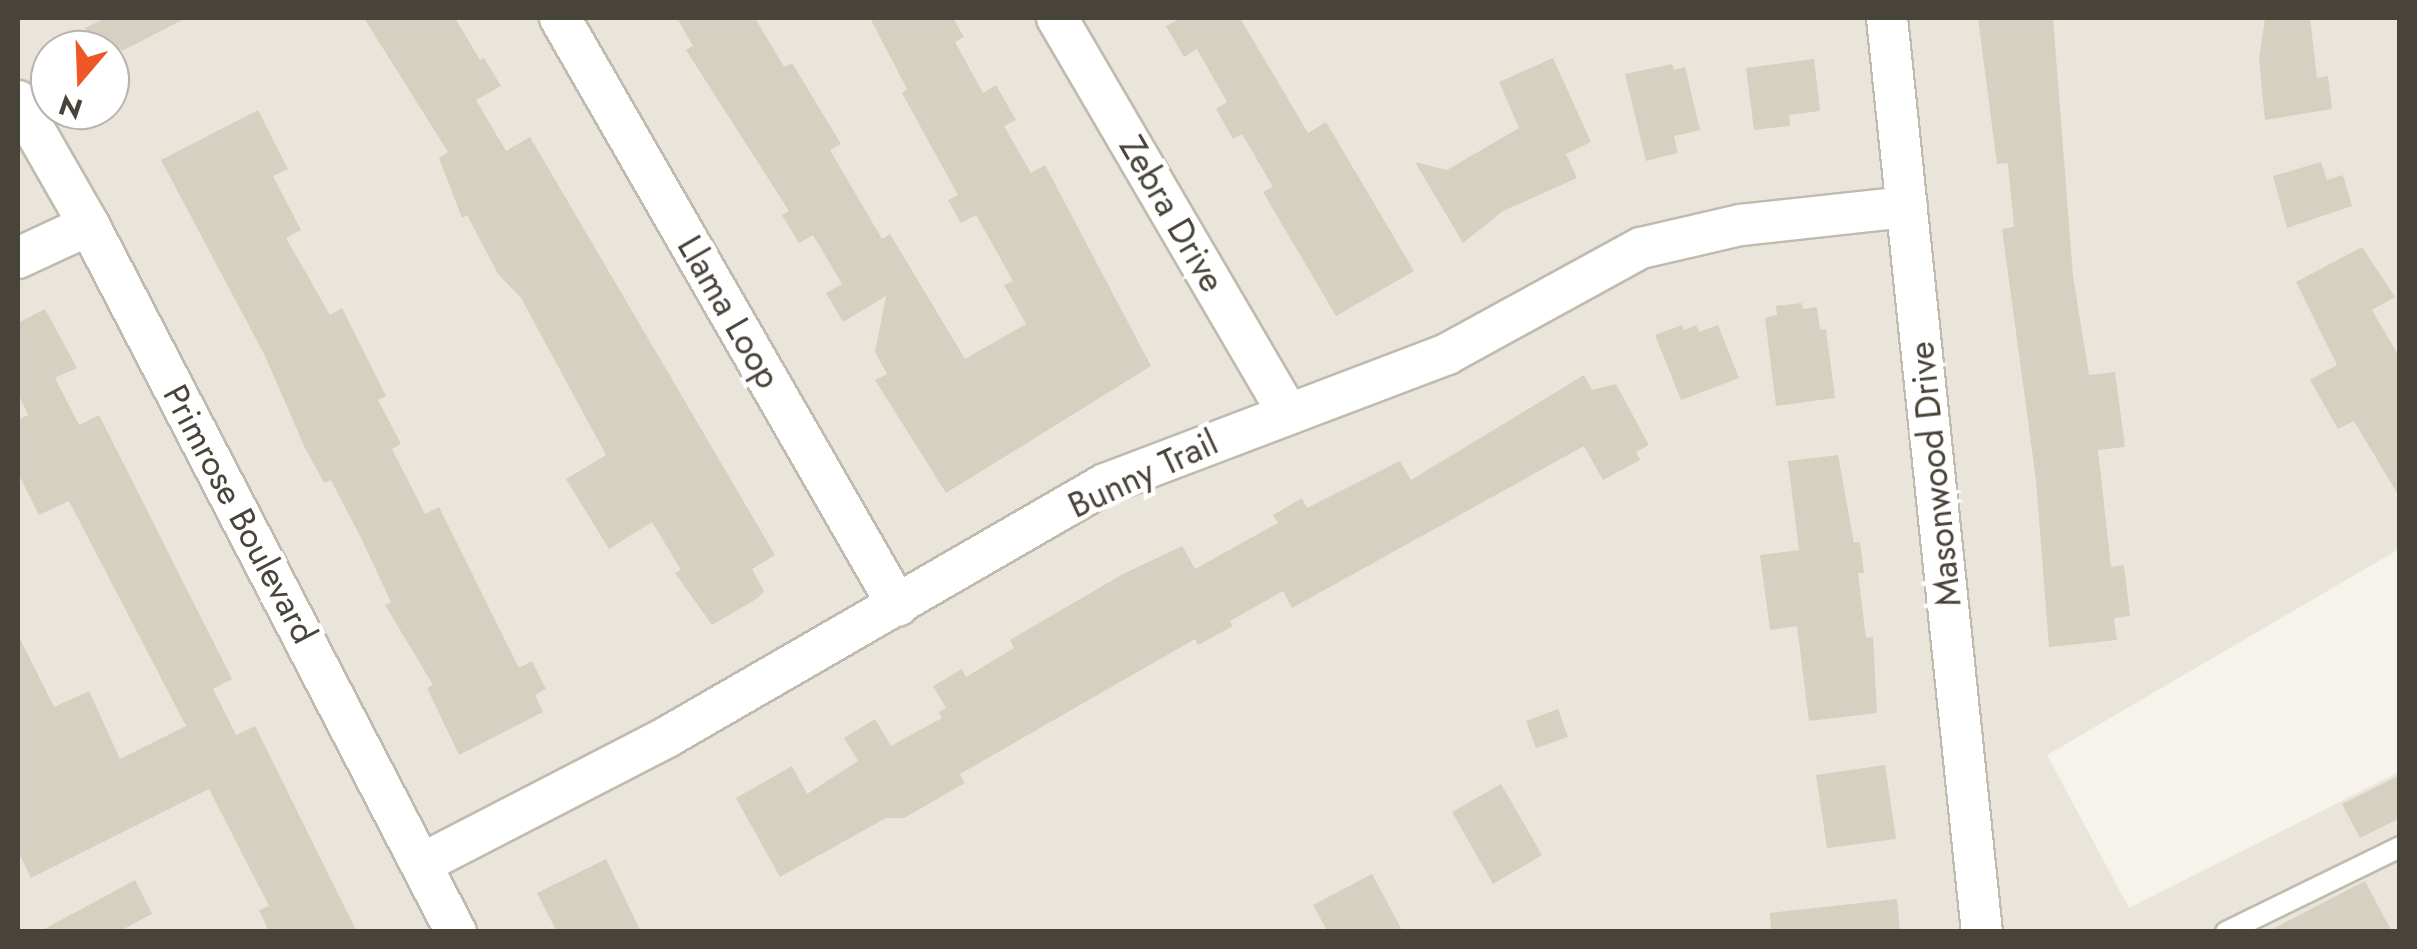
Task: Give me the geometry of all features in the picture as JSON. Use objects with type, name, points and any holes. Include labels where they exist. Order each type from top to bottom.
[{"type":"street","name":"Llama Loop","points":[[560,18],[898,606]]},
{"type":"street","name":"Zebra Drive","points":[[1057,18],[1286,410]]},
{"type":"street","name":"Masonwood Drive","points":[[1888,18],[1982,932]]},
{"type":"street","name":"Primrose Boulevard","points":[[18,100],[89,225],[456,932]]},
{"type":"street","name":"Bunny Trail","points":[[423,863],[667,737],[1106,484],[1286,410],[1447,354],[1641,248],[1742,224],[1907,207]]},
{"type":"street","points":[[18,258],[89,225]]},
{"type":"lane","points":[[2226,932],[2400,847]]},
{"type":"shaded area","points":[[18,18],[2399,18],[2399,549],[2047,755],[2129,908],[2399,772],[2399,931],[18,931]]},
{"type":"building","points":[[106,18],[186,18],[130,47],[130,30],[85,28]]},
{"type":"building","points":[[364,18],[455,18],[480,60],[484,58],[501,86],[476,100],[506,151],[530,137],[775,555],[752,569],[764,591],[758,598],[712,625],[675,573],[681,570],[652,522],[609,549],[566,479],[606,455],[521,298],[498,274],[467,215],[462,218],[439,158],[448,152]]},
{"type":"building","points":[[677,18],[755,18],[784,67],[792,63],[841,144],[830,150],[882,239],[890,234],[965,359],[1026,324],[1004,285],[1013,281],[976,215],[961,223],[948,200],[958,195],[902,93],[907,89],[870,18],[953,18],[964,37],[955,42],[983,93],[996,85],[1016,120],[1004,126],[1031,173],[1045,165],[1151,366],[946,493],[875,380],[887,374],[875,352],[886,296],[843,322],[826,293],[842,284],[813,235],[799,243],[782,215],[789,211],[686,50],[693,46]]},
{"type":"building","points":[[1181,18],[1240,18],[1308,133],[1326,122],[1414,271],[1336,316],[1263,192],[1273,187],[1242,134],[1233,139],[1216,109],[1227,102],[1197,49],[1184,57],[1166,26]]},
{"type":"building","points":[[1978,18],[2053,18],[2073,276],[2089,375],[2115,372],[2125,447],[2098,450],[2111,567],[2124,565],[2130,616],[2114,618],[2117,640],[2049,647],[2036,480],[2002,229],[2014,227],[2008,163],[1997,164]]},
{"type":"building","points":[[2265,18],[2310,18],[2317,78],[2328,76],[2332,109],[2265,120],[2259,59]]},
{"type":"building","points":[[1553,58],[1591,142],[1566,154],[1577,178],[1503,211],[1463,243],[1415,162],[1447,170],[1519,128],[1499,82]]},
{"type":"building","points":[[1814,59],[1820,111],[1789,115],[1790,126],[1754,130],[1746,68]]},
{"type":"building","points":[[1672,64],[1674,70],[1685,67],[1700,130],[1674,136],[1678,153],[1646,161],[1625,74]]},
{"type":"building","points":[[258,110],[288,169],[273,176],[301,230],[286,238],[330,315],[342,308],[386,396],[378,400],[401,444],[392,449],[425,514],[439,507],[519,668],[532,661],[546,689],[535,695],[543,712],[459,755],[427,688],[433,685],[385,605],[391,602],[361,538],[331,480],[324,483],[305,448],[265,356],[161,160]]},
{"type":"building","points":[[2321,162],[2327,180],[2343,175],[2352,206],[2287,228],[2273,176]]},
{"type":"building","points":[[2362,247],[2395,297],[2372,310],[2400,358],[2400,498],[2354,421],[2338,429],[2310,380],[2337,365],[2296,282]]},
{"type":"building","points":[[1802,303],[1803,309],[1817,307],[1820,330],[1826,329],[1835,398],[1776,406],[1765,318],[1777,315],[1776,306]]},
{"type":"building","points":[[45,309],[77,368],[55,378],[79,425],[99,415],[232,679],[213,689],[236,735],[255,726],[357,932],[269,932],[259,910],[269,906],[209,789],[31,878],[18,851],[18,635],[54,707],[89,691],[120,759],[186,726],[69,501],[39,515],[18,473],[18,420],[28,415],[18,393],[18,323]]},
{"type":"building","points":[[1682,325],[1684,330],[1696,325],[1699,332],[1718,325],[1739,378],[1681,400],[1655,335]]},
{"type":"building","points":[[1584,375],[1592,390],[1616,384],[1649,445],[1636,452],[1640,460],[1603,480],[1584,446],[1292,608],[1283,591],[1230,621],[1233,626],[1198,645],[1195,639],[960,774],[965,783],[904,818],[886,818],[780,877],[736,798],[792,766],[807,794],[858,761],[844,738],[875,719],[891,746],[942,718],[939,712],[946,708],[933,686],[962,669],[966,677],[1014,648],[1010,640],[1123,574],[1182,546],[1195,569],[1278,523],[1273,515],[1302,498],[1307,508],[1400,461],[1411,480]]},
{"type":"building","points":[[1838,455],[1854,543],[1860,542],[1864,573],[1858,573],[1866,638],[1873,637],[1877,713],[1809,721],[1797,626],[1770,630],[1760,555],[1799,550],[1788,461]]},
{"type":"building","points":[[1558,709],[1568,737],[1536,748],[1526,721]]},
{"type":"building","points":[[1885,765],[1896,839],[1827,848],[1816,775]]},
{"type":"building","points":[[2400,775],[2400,818],[2360,838],[2342,804]]},
{"type":"building","points":[[1501,784],[1542,855],[1493,884],[1452,812]]},
{"type":"building","points":[[606,859],[641,932],[557,932],[537,893]]},
{"type":"building","points":[[1372,874],[1403,932],[1328,932],[1313,905]]},
{"type":"building","points":[[135,880],[152,914],[118,932],[39,932]]},
{"type":"building","points":[[2365,881],[2392,932],[2267,932]]},
{"type":"building","points":[[1897,899],[1900,932],[1771,932],[1770,913]]}]
